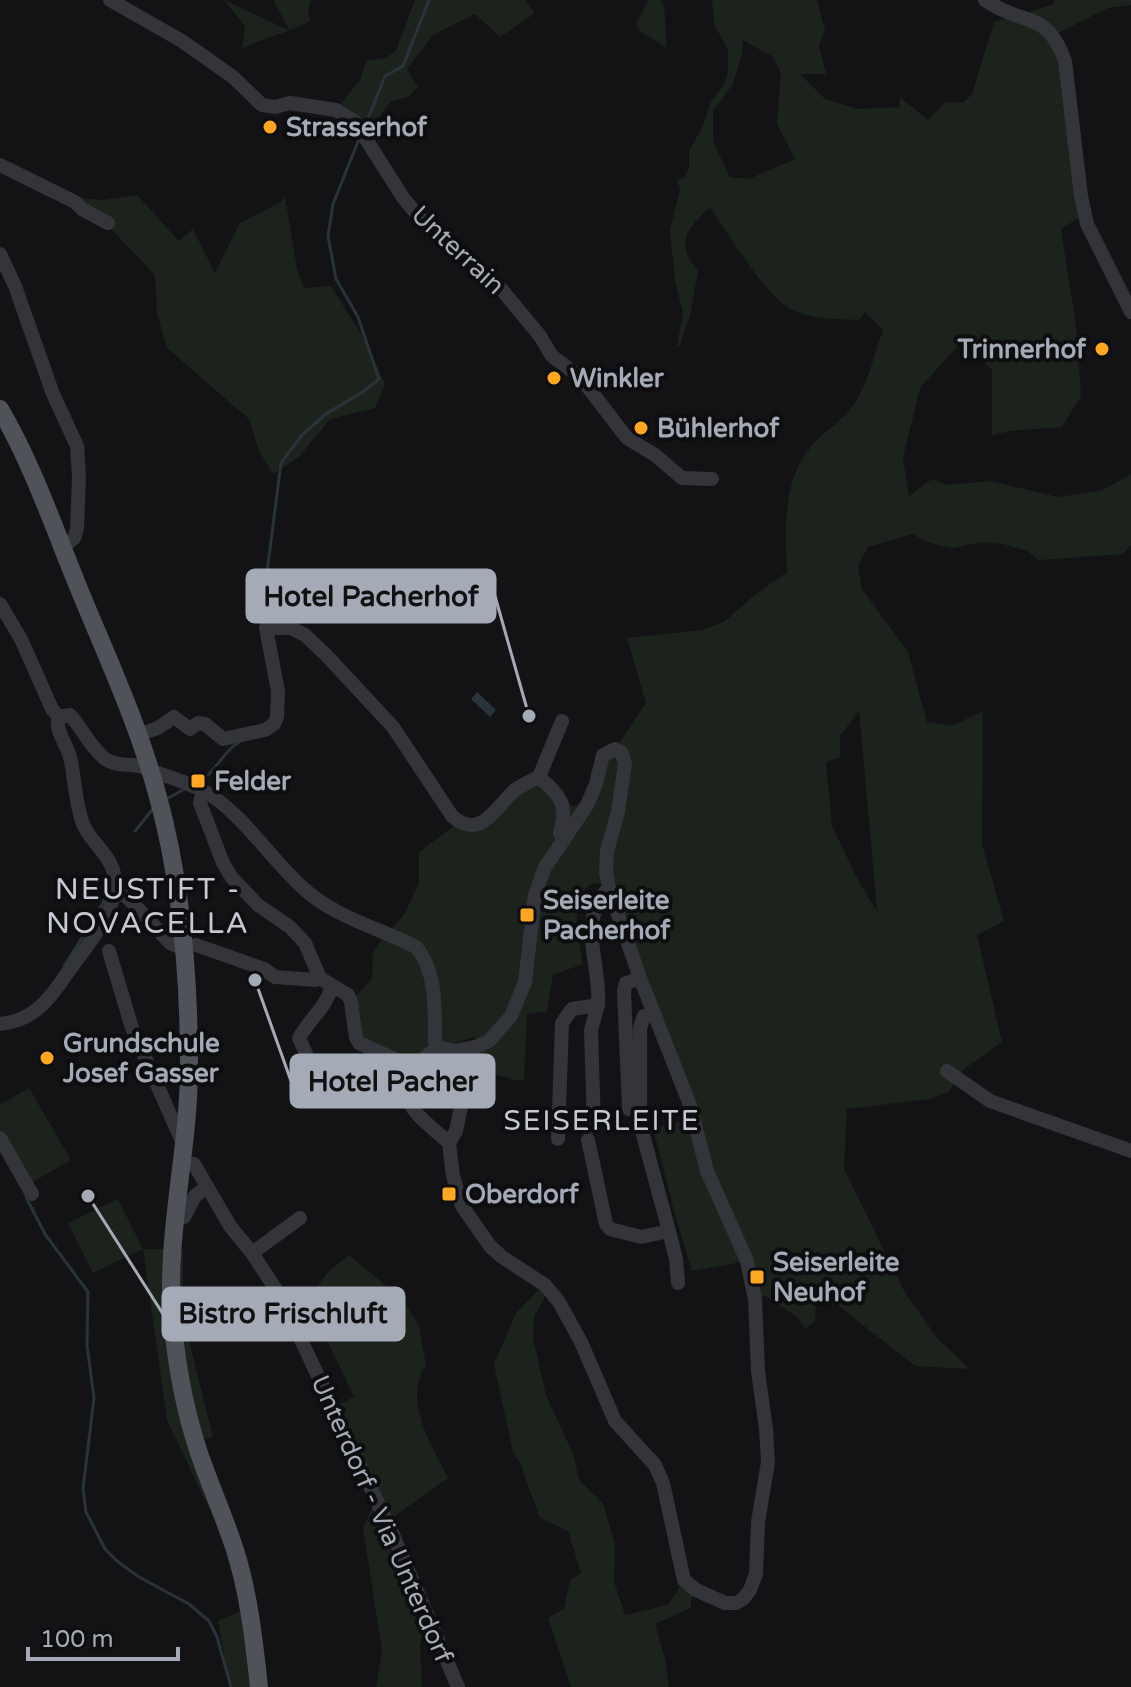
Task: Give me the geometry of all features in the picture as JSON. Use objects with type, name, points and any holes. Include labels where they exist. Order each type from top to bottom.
[{"type":"main road","points":[[0,409],[25,458],[138,735],[160,804],[182,925],[189,1045],[189,1110],[176,1217],[171,1306],[177,1357],[197,1446],[244,1583],[259,1687]]},
{"type":"street","name":"Unterrain","points":[[110,0],[182,41],[233,77],[262,105],[275,107],[290,103],[336,110],[362,132],[404,199],[427,226],[502,290],[540,336],[552,356],[580,377],[627,438],[655,455],[682,478],[712,479]]},
{"type":"street","points":[[985,0],[1004,12],[1043,25],[1059,45],[1065,61],[1087,224],[1131,312]]},
{"type":"street","points":[[0,165],[75,202],[108,223]]},
{"type":"street","points":[[0,254],[15,286],[53,394],[77,446],[77,529],[74,538],[62,548]]},
{"type":"street","points":[[0,604],[21,639],[52,709],[59,717],[58,728],[70,757],[80,814],[85,828],[110,862],[115,881],[102,924],[50,999],[22,1020],[0,1024]]},
{"type":"street","points":[[138,735],[158,728],[174,717],[190,729],[198,723],[205,724],[223,739],[265,730],[274,724],[279,706],[272,627],[291,628],[305,635],[393,727],[459,822],[470,827],[480,825],[518,788],[539,777],[562,721]]},
{"type":"street","points":[[59,717],[70,715],[105,758],[116,764],[143,766],[151,772],[197,787],[238,819],[303,888],[332,911],[416,947],[428,967],[438,1047]]},
{"type":"street","points":[[196,945],[264,969],[275,977],[326,982],[348,995],[359,1043],[399,1061],[403,1066],[409,1103],[449,1143],[457,1194],[462,1206],[490,1246],[545,1285],[559,1302],[581,1342],[615,1421],[655,1465],[663,1483],[684,1580],[696,1590],[725,1603],[743,1599],[756,1574],[758,1522],[768,1462],[758,1371],[753,1282],[747,1261],[707,1171],[690,1105],[640,978],[609,888],[607,851],[618,812],[625,763],[621,752],[615,749],[603,755],[592,794],[544,869],[531,915],[529,960],[517,1004],[500,1031],[489,1041],[463,1050],[438,1047],[422,1060],[403,1066]]},
{"type":"street","points":[[539,777],[563,804],[560,833],[563,837]]},
{"type":"street","points":[[197,787],[223,863],[232,878],[258,905],[290,927],[305,943],[326,982],[329,1000],[309,1020],[299,1038],[307,1056]]},
{"type":"street","points":[[609,888],[597,900],[591,918],[598,1005],[591,1030],[591,1133],[606,1224],[610,1229],[641,1237],[669,1231]]},
{"type":"street","points":[[113,893],[126,896],[170,943],[177,946]]},
{"type":"street","points":[[89,941],[112,951],[132,1028],[181,1139]]},
{"type":"street","points":[[629,1109],[624,991],[626,983],[640,978]]},
{"type":"street","points":[[558,1139],[562,1023],[572,1009],[598,1005]]},
{"type":"street","points":[[655,1015],[644,1016],[640,1028],[640,1124],[676,1259],[678,1283]]},
{"type":"street","points":[[449,1143],[456,1131],[461,1107],[462,1098],[456,1081],[462,1066],[463,1050]]},
{"type":"street","points":[[947,1071],[990,1101],[1131,1151]]},
{"type":"street","points":[[0,1138],[32,1194]]},
{"type":"street","name":"Unterdorf - Via Unterdorf","points":[[194,1164],[205,1188],[275,1288],[300,1337],[393,1535],[458,1687]]},
{"type":"street","points":[[176,1217],[184,1217],[195,1196],[205,1188]]},
{"type":"street","points":[[252,1253],[300,1218]]},
{"type":"shaded area","points":[[224,0],[289,30],[242,49],[245,26]]},
{"type":"shaded area","points":[[273,0],[311,0],[308,11],[310,21],[290,30]]},
{"type":"shaded area","points":[[415,0],[525,0],[535,13],[500,37],[475,14],[434,34],[407,69],[418,87],[408,97],[391,101],[365,136],[336,110],[360,80],[366,61],[386,58],[396,51]]},
{"type":"shaded area","points":[[649,0],[660,0],[664,6],[667,48],[640,31],[636,23]]},
{"type":"shaded area","points":[[712,0],[817,0],[825,30],[819,45],[826,74],[800,74],[825,99],[858,109],[900,107],[900,97],[928,120],[946,102],[963,103],[972,94],[994,22],[1054,4],[1055,0],[1131,0],[1131,5],[1108,8],[1058,33],[1082,216],[1061,229],[1076,326],[1081,396],[1062,427],[992,435],[992,370],[962,341],[920,388],[903,458],[909,496],[932,479],[948,485],[990,481],[1058,497],[1101,491],[1131,474],[1131,545],[1123,554],[1039,560],[1027,551],[1003,544],[982,542],[953,548],[930,543],[912,534],[868,547],[858,566],[862,589],[908,652],[927,722],[952,726],[983,711],[982,844],[1004,921],[977,935],[1002,1042],[964,1069],[949,1091],[930,1099],[847,1109],[844,1169],[904,1291],[937,1338],[970,1369],[915,1366],[835,1303],[816,1292],[815,1321],[805,1329],[797,1317],[765,1296],[755,1299],[747,1261],[692,1271],[653,1128],[693,1118],[613,886],[593,883],[580,893],[576,927],[583,964],[553,975],[547,1011],[527,1014],[524,1080],[514,1080],[470,1066],[476,1059],[474,1037],[399,1061],[359,1043],[351,1002],[372,978],[373,951],[405,913],[419,883],[419,852],[459,822],[470,827],[539,777],[573,806],[587,804],[601,760],[615,749],[646,703],[627,638],[702,630],[724,622],[787,572],[787,507],[794,476],[810,448],[852,406],[868,374],[883,330],[865,312],[859,320],[831,319],[803,314],[786,306],[756,274],[710,207],[686,237],[687,252],[698,271],[690,316],[679,347],[677,345],[683,313],[675,281],[670,230],[680,189],[677,181],[685,177],[689,167],[689,151],[728,72],[728,50],[714,24]],"holes":[[[743,40],[773,57],[781,73],[777,124],[795,159],[749,179],[730,177],[713,142],[713,111],[733,84]],[[859,711],[877,910],[877,911],[832,826],[826,762],[840,757],[840,736]]]},
{"type":"shaded area","points":[[137,195],[179,241],[193,229],[215,273],[240,223],[281,202],[285,196],[297,269],[304,288],[331,286],[365,340],[385,384],[375,408],[330,419],[299,457],[273,474],[259,451],[249,419],[167,348],[157,314],[155,275],[111,229],[64,197],[104,200]]},
{"type":"shaded area","points":[[477,692],[496,710],[490,717],[471,699]]},
{"type":"shaded area","points":[[29,1088],[71,1160],[31,1183],[0,1131],[0,1105]]},
{"type":"shaded area","points":[[118,1199],[143,1249],[93,1273],[68,1223]]},
{"type":"shaded area","points":[[143,1249],[183,1249],[183,1299],[191,1349],[213,1437],[191,1442],[215,1521],[167,1420]]},
{"type":"shaded area","points":[[349,1255],[403,1300],[419,1326],[426,1365],[419,1379],[418,1408],[448,1478],[392,1518],[432,1614],[420,1644],[422,1687],[376,1687],[382,1651],[363,1528],[373,1506],[329,1409],[354,1397],[328,1342],[315,1289],[330,1270]]},
{"type":"shaded area","points":[[546,1282],[544,1299],[534,1316],[533,1338],[546,1395],[574,1456],[579,1480],[603,1503],[615,1544],[614,1582],[625,1615],[668,1605],[684,1580],[696,1590],[691,1598],[691,1608],[655,1624],[669,1687],[571,1687],[548,1618],[564,1609],[570,1580],[581,1573],[568,1531],[540,1518],[513,1452],[494,1364],[516,1313]]},
{"type":"shaded area","points":[[244,1609],[256,1687],[230,1687],[218,1621]]},
{"type":"waterway","points":[[364,129],[385,76],[403,66],[429,0]]},
{"type":"waterway","points":[[272,624],[267,572],[281,463],[302,435],[326,414],[379,379],[358,317],[336,279],[328,236],[333,204],[359,139]]},
{"type":"waterway","points":[[200,782],[239,742]]},
{"type":"waterway","points":[[165,800],[186,788]]},
{"type":"waterway","points":[[135,831],[152,810]]},
{"type":"waterway","points":[[64,966],[107,893]]},
{"type":"waterway","points":[[26,1197],[45,1234],[88,1292],[87,1345],[94,1398],[83,1489],[86,1512],[105,1549],[117,1561],[139,1577],[189,1604],[209,1621],[217,1637],[231,1687]]},
{"type":"place","name":"Strasserhof","points":[[270,127]]},
{"type":"place","name":"Trinnerhof","points":[[1102,349]]},
{"type":"place","name":"Winkler","points":[[554,378]]},
{"type":"place","name":"Bühlerhof","points":[[641,428]]},
{"type":"place","name":"Hotel Pacherhof","points":[[529,716]]},
{"type":"place","name":"Felder","points":[[198,781]]},
{"type":"place","name":"Seiserleite Pacherhof","points":[[527,915]]},
{"type":"place","name":"Hotel Pacher","points":[[255,980]]},
{"type":"place","name":"Grundschule Josef Gasser","points":[[47,1058]]},
{"type":"place","name":"Oberdorf","points":[[449,1194]]},
{"type":"place","name":"Bistro Frischluft","points":[[88,1196]]},
{"type":"place","name":"Seiserleite Neuhof","points":[[757,1277]]},
{"type":"district","name":"NEUSTIFT - NOVACELLA","points":[[148,906]]},
{"type":"district","name":"SEISERLEITE","points":[[602,1121]]}]
